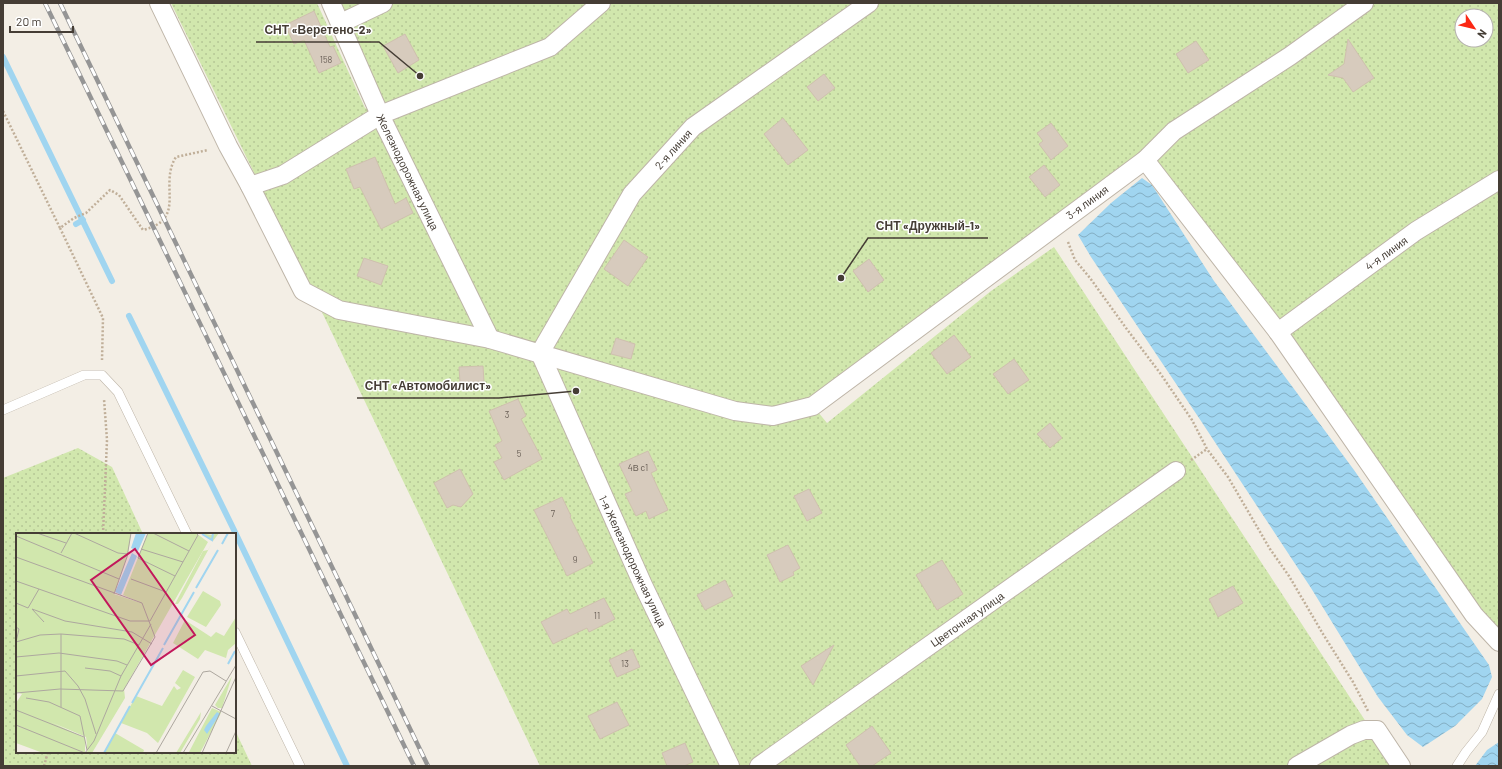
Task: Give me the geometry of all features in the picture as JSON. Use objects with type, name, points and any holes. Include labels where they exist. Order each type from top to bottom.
[{"type":"street","points":[[159,3],[228,146],[303,291],[339,310],[490,339],[540,353]]},
{"type":"street","name":"Железнодорожная улица","points":[[331,3],[380,114],[490,339]]},
{"type":"street","points":[[341,23],[383,3]]},
{"type":"street","points":[[250,186],[283,175],[380,114],[550,47],[601,3]]},
{"type":"street","name":"2-я линия","points":[[540,353],[632,194],[693,126],[869,3]]},
{"type":"street","name":"3-я линия","points":[[540,353],[735,411],[773,416],[813,406],[1144,160],[1174,131],[1290,56],[1364,3]]},
{"type":"street","points":[[1144,160],[1278,332],[1474,615],[1499,642]]},
{"type":"street","name":"4-я линия","points":[[1278,332],[1416,232],[1499,180]]},
{"type":"street","name":"1-я Железнодорожная улица","points":[[540,353],[643,585],[730,766]]},
{"type":"street","name":"Цветочная улица","points":[[759,766],[1176,471]]},
{"type":"street","points":[[1296,766],[1351,735],[1364,730],[1377,730],[1401,766]]},
{"type":"lane","points":[[3,410],[84,375],[102,375],[118,392],[187,533]]},
{"type":"lane","points":[[236,634],[300,766]]},
{"type":"lane","points":[[1457,766],[1482,732],[1499,694]]},
{"type":"path","points":[[3,112],[60,228],[74,218],[86,213],[110,190],[119,195],[143,230],[154,227],[165,220],[169,208],[168,193],[171,165],[176,157],[228,146]]},
{"type":"path","points":[[1058,224],[1067,237],[1068,246],[1075,260],[1160,373],[1192,420],[1207,449],[1228,477],[1270,549],[1289,576],[1353,682],[1377,730]]},
{"type":"path","points":[[44,766],[48,753]]},
{"type":"green space","points":[[171,3],[317,3],[365,108],[379,114],[331,3],[1499,3],[1499,642],[1144,160],[813,406],[827,423],[991,291],[1054,247],[1395,766],[540,766],[307,281]]},
{"type":"green space","points":[[78,448],[112,467],[143,533],[16,533],[16,753],[236,753],[236,732],[252,766],[3,766],[3,478]]},
{"type":"water","points":[[1142,178],[1152,185],[1214,281],[1354,470],[1489,665],[1492,677],[1482,699],[1455,726],[1423,747],[1407,735],[1378,697],[1311,588],[1091,257],[1078,235],[1111,203]]},
{"type":"water","points":[[1499,742],[1499,766],[1475,766],[1487,750]]},
{"type":"building","points":[[314,11],[330,47],[333,46],[341,63],[319,73],[304,40],[294,44],[285,25]]},
{"type":"building","points":[[405,34],[419,60],[398,73],[383,46]]},
{"type":"building","points":[[1348,39],[1374,78],[1353,92],[1343,78],[1328,75],[1344,64]]},
{"type":"building","points":[[1196,41],[1209,60],[1188,73],[1176,54]]},
{"type":"building","points":[[824,74],[835,88],[818,101],[807,87]]},
{"type":"building","points":[[783,118],[808,150],[788,165],[764,134]]},
{"type":"building","points":[[1051,123],[1068,146],[1051,160],[1039,144],[1043,141],[1037,133]]},
{"type":"building","points":[[375,157],[395,204],[406,198],[413,213],[381,229],[360,187],[354,189],[346,169]]},
{"type":"building","points":[[1044,165],[1060,185],[1045,197],[1029,177]]},
{"type":"building","points":[[624,240],[648,257],[628,286],[604,269]]},
{"type":"building","points":[[364,258],[388,266],[381,285],[357,276]]},
{"type":"building","points":[[869,259],[884,280],[868,292],[853,271]]},
{"type":"building","points":[[954,335],[971,357],[947,374],[931,353]]},
{"type":"building","points":[[616,338],[635,344],[631,359],[611,354]]},
{"type":"building","points":[[1014,359],[1029,380],[1008,394],[993,374]]},
{"type":"building","points":[[483,366],[484,382],[460,383],[459,367]]},
{"type":"building","points":[[518,399],[526,416],[521,419],[542,459],[504,480],[494,462],[502,458],[495,445],[502,441],[489,411]]},
{"type":"building","points":[[1050,423],[1062,438],[1050,448],[1037,434]]},
{"type":"building","points":[[648,451],[657,470],[651,473],[668,510],[649,519],[646,511],[636,516],[625,494],[632,491],[619,464]]},
{"type":"building","points":[[460,469],[473,494],[461,507],[453,505],[447,508],[434,483]]},
{"type":"building","points":[[809,489],[822,513],[807,521],[794,496]]},
{"type":"building","points":[[562,497],[571,516],[570,517],[593,563],[567,576],[534,510]]},
{"type":"building","points":[[788,545],[800,568],[793,572],[794,575],[780,582],[767,555]]},
{"type":"building","points":[[942,560],[963,594],[937,610],[916,575]]},
{"type":"building","points":[[725,580],[733,596],[705,610],[697,595]]},
{"type":"building","points":[[1233,586],[1243,603],[1218,617],[1209,599]]},
{"type":"building","points":[[604,598],[615,619],[589,632],[587,628],[553,644],[541,622],[567,609],[570,614]]},
{"type":"building","points":[[834,645],[813,685],[801,666]]},
{"type":"building","points":[[632,649],[640,667],[617,677],[609,660]]},
{"type":"building","points":[[617,702],[629,725],[600,739],[588,716]]},
{"type":"building","points":[[872,726],[891,753],[872,766],[860,766],[846,745]]},
{"type":"building","points":[[685,743],[693,762],[684,766],[667,766],[662,753]]},
{"type":"waterway","points":[[3,57],[112,281]]},
{"type":"waterway","points":[[76,224],[83,220]]},
{"type":"waterway","points":[[129,316],[235,533]]},
{"type":"waterway","points":[[236,534],[347,766]]},
{"type":"railway","points":[[45,3],[414,766]]},
{"type":"railway","points":[[60,3],[428,766]]},
{"type":"place","name":"СНТ «Веретено-2»","points":[[420,76]]},
{"type":"place","name":"СНТ «Дружный-1»","points":[[841,278]]},
{"type":"place","name":"СНТ «Автомобилист»","points":[[576,391]]}]
